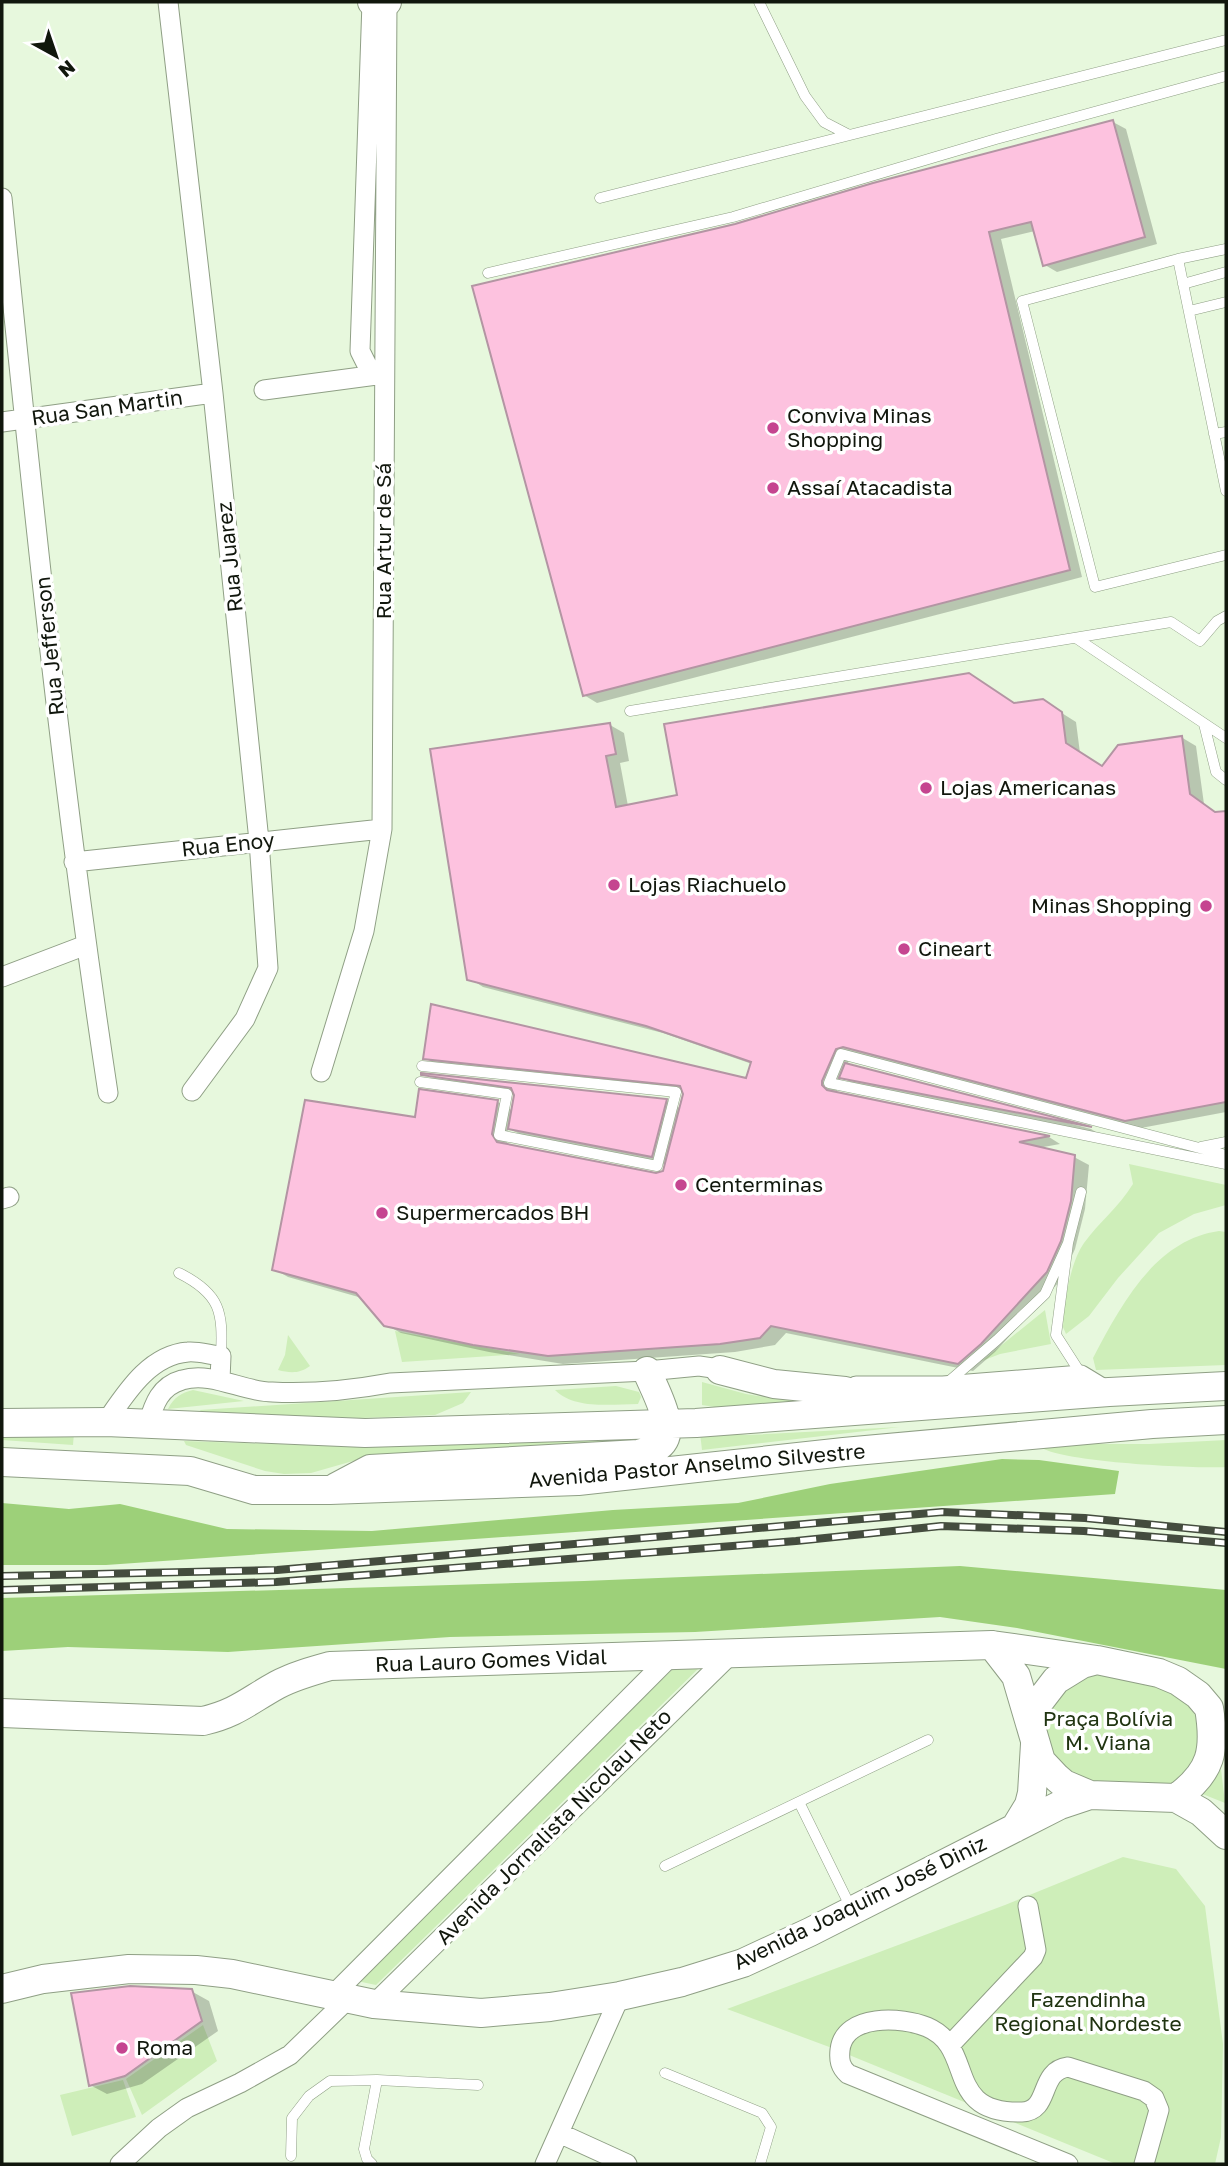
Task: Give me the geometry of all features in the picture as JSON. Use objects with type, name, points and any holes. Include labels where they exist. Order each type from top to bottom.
[{"type":"main road","points":[[372,2],[387,2]]},
{"type":"main road","points":[[720,1370],[774,1384],[845,1391],[906,1407]]},
{"type":"main road","points":[[330,1490],[369,1469],[639,1454],[656,1448],[666,1437],[668,1422],[647,1371]]},
{"type":"main road","name":"Avenida Pastor Anselmo Silvestre","points":[[2,1423],[106,1422],[365,1433],[696,1423],[1109,1392],[1226,1386]]},
{"type":"main road","name":"Avenida Pastor Anselmo Silvestre","points":[[2,1462],[190,1471],[254,1490],[330,1490],[578,1481],[831,1453],[1152,1424],[1226,1420]]},
{"type":"main road","points":[[148,1424],[156,1442],[190,1471]]},
{"type":"main road","points":[[992,1645],[1016,1676],[1041,1761],[1057,1778],[1090,1795],[1176,1798],[1201,1812],[1226,1835]]},
{"type":"main road","name":"Rua Lauro Gomes Vidal","points":[[2,1713],[203,1721],[227,1716],[276,1686],[301,1674],[330,1666],[992,1645],[1097,1660]]},
{"type":"main road","points":[[1015,1828],[1029,1805],[1032,1793],[1036,1706],[1056,1680],[1082,1664],[1097,1660],[1168,1677],[1190,1688],[1209,1708],[1226,1746]]},
{"type":"main road","points":[[1176,1798],[1200,1776],[1209,1763],[1212,1728],[1209,1708]]},
{"type":"main road","name":"Avenida Joaquim José Diniz","points":[[2,1989],[43,1979],[141,1969],[232,1974],[352,1999],[481,2013],[550,2007],[620,1996],[682,1982],[743,1963],[1060,1805],[1090,1795]]},
{"type":"street","name":"Rua Juarez","points":[[168,2],[213,393],[259,841],[268,968],[245,1018],[192,1091]]},
{"type":"street","points":[[372,2],[360,351],[368,367],[382,374]]},
{"type":"street","name":"Rua Artur de Sá","points":[[321,1072],[364,931],[382,829],[382,374],[387,2]]},
{"type":"street","name":"Rua Jefferson","points":[[2,198],[74,862],[108,1093]]},
{"type":"street","points":[[264,390],[382,374]]},
{"type":"street","name":"Rua San Martin","points":[[2,422],[213,393]]},
{"type":"street","name":"Rua Enoy","points":[[74,862],[382,829]]},
{"type":"street","points":[[2,977],[86,945]]},
{"type":"street","points":[[106,1422],[143,1374],[163,1358],[188,1352],[221,1356],[220,1380]]},
{"type":"street","points":[[148,1424],[156,1399],[166,1387],[184,1379],[220,1380],[257,1391],[271,1392],[354,1390],[390,1383],[647,1371],[699,1366],[846,1386],[943,1386],[1081,1375],[1109,1392]]},
{"type":"street","name":"Avenida Jornalista Nicolau Neto","points":[[352,1999],[734,1652]]},
{"type":"street","name":"Avenida Jornalista Nicolau Neto","points":[[352,1999],[673,1654]]},
{"type":"street","points":[[950,2045],[1036,1950],[1028,1906]]},
{"type":"street","points":[[545,2164],[620,1996]]},
{"type":"street","points":[[120,2164],[159,2128],[187,2108],[250,2078],[289,2054],[352,1999]]},
{"type":"street","points":[[1068,2164],[848,2074],[839,2059],[841,2044],[847,2034],[860,2025],[887,2019],[916,2023],[935,2030],[950,2045],[970,2094],[980,2104],[994,2108],[1025,2112],[1034,2108],[1041,2100],[1051,2074],[1058,2068],[1068,2067],[1144,2091],[1154,2098],[1159,2110],[1144,2164]]},
{"type":"street","points":[[559,2133],[627,2164]]},
{"type":"lane","points":[[759,2],[805,96],[824,122],[849,135]]},
{"type":"lane","points":[[600,198],[1226,40]]},
{"type":"lane","points":[[488,273],[733,217],[996,139],[1226,75]]},
{"type":"lane","points":[[1226,249],[1178,259],[1022,301],[1095,587],[1226,555]]},
{"type":"lane","points":[[1178,259],[1226,491]]},
{"type":"lane","points":[[1183,284],[1226,272]]},
{"type":"lane","points":[[1189,310],[1226,302]]},
{"type":"lane","points":[[1214,435],[1226,432]]},
{"type":"lane","points":[[630,712],[1171,622],[1200,641],[1223,621]]},
{"type":"lane","points":[[1076,638],[1226,738]]},
{"type":"lane","points":[[1205,724],[1216,772],[1226,780]]},
{"type":"lane","points":[[1226,1154],[841,1054],[829,1083],[1226,1164]]},
{"type":"lane","points":[[420,1082],[507,1094],[499,1135],[657,1166],[676,1092],[422,1066]]},
{"type":"lane","points":[[1197,1147],[1226,1142]]},
{"type":"lane","points":[[1081,1192],[1068,1243],[1056,1335],[1081,1375]]},
{"type":"lane","points":[[943,1386],[998,1340],[1045,1294],[1068,1243]]},
{"type":"lane","points":[[179,1273],[202,1285],[215,1303],[222,1328],[221,1356]]},
{"type":"lane","points":[[665,1866],[928,1740]]},
{"type":"lane","points":[[799,1802],[852,1911]]},
{"type":"lane","points":[[665,2073],[762,2113],[771,2127],[760,2164]]},
{"type":"lane","points":[[372,2164],[364,2150],[377,2080]]},
{"type":"lane","points":[[291,2156],[292,2118],[309,2096],[330,2081],[377,2080],[478,2085]]},
{"type":"green space","points":[[1129,1164],[1226,1185],[1226,1205],[1194,1214],[1159,1233],[1118,1278],[1089,1316],[1066,1334],[1063,1327],[1065,1307],[1075,1261],[1084,1243],[1133,1184]]},
{"type":"green space","points":[[1219,1231],[1226,1232],[1226,1365],[1096,1370],[1093,1358],[1142,1278],[1176,1247],[1196,1237]]},
{"type":"green space","points":[[1045,1310],[1051,1344],[1000,1354],[982,1361]]},
{"type":"green space","points":[[395,1331],[520,1354],[402,1362]]},
{"type":"green space","points":[[288,1335],[310,1366],[298,1372],[278,1370],[285,1355]]},
{"type":"green space","points":[[702,1382],[770,1398],[843,1400],[727,1409],[702,1405]]},
{"type":"green space","points":[[616,1386],[639,1392],[641,1397],[638,1404],[583,1403],[573,1401],[555,1390]]},
{"type":"green space","points":[[193,1390],[244,1401],[168,1409],[178,1396]]},
{"type":"green space","points":[[471,1392],[463,1403],[435,1415],[360,1418],[202,1413],[200,1410]]},
{"type":"green space","points":[[900,1427],[702,1450],[700,1433],[748,1435]]},
{"type":"green space","points":[[2,1430],[74,1433],[73,1445],[2,1440]]},
{"type":"green space","points":[[648,1438],[549,1447],[393,1454],[360,1459],[311,1473],[284,1474],[265,1471],[186,1445],[184,1441],[361,1447],[469,1439]]},
{"type":"green space","points":[[1226,1440],[1226,1467],[1160,1466],[1100,1460],[1073,1457],[1041,1447],[1055,1444],[1149,1444]]},
{"type":"green space","points":[[1002,1459],[1039,1460],[1119,1471],[1115,1494],[106,1565],[2,1565],[2,1503],[69,1509],[120,1504],[227,1529],[372,1531],[613,1510],[738,1503],[830,1484]]},
{"type":"green space","points":[[960,1566],[1226,1590],[1226,1669],[1017,1628],[940,1617],[695,1632],[450,1637],[228,1652],[68,1647],[2,1651],[2,1598],[584,1581]]},
{"type":"green space","points":[[674,1668],[698,1669],[376,1985],[357,1981]]},
{"type":"green space","name":"Praça Bolívia M. Viana","points":[[1093,1673],[1146,1682],[1177,1696],[1189,1707],[1199,1721],[1205,1739],[1178,1788],[1097,1787],[1049,1759],[1043,1709],[1054,1693]]},
{"type":"green space","points":[[1221,1769],[1225,1803],[1200,1793]]},
{"type":"green space","name":"Fazendinha Regional Nordeste","points":[[1123,1857],[1176,1869],[1205,1906],[1223,2044],[1221,2137],[1215,2164],[1116,2164],[832,2048],[727,2009],[1005,1905]]},
{"type":"green space","points":[[203,2025],[217,2061],[142,2115],[126,2079]]},
{"type":"green space","points":[[123,2080],[136,2117],[72,2136],[60,2095]]},
{"type":"building","name":"Conviva Minas Shopping","points":[[1113,120],[1145,237],[1043,266],[1031,222],[989,232],[1070,570],[583,696],[472,286],[735,224],[873,183]]},
{"type":"building","points":[[969,673],[1014,703],[1043,699],[1062,712],[1066,743],[1102,766],[1118,745],[1182,736],[1190,794],[1215,812],[1226,811],[1226,1102],[1125,1121],[843,1047],[836,1049],[822,1081],[827,1090],[1050,1136],[1019,1142],[1075,1155],[1071,1201],[1061,1241],[1047,1272],[981,1344],[958,1364],[771,1326],[760,1338],[720,1344],[548,1356],[473,1345],[384,1326],[356,1293],[272,1270],[305,1100],[415,1117],[419,1089],[498,1100],[492,1134],[497,1142],[656,1173],[663,1171],[683,1094],[680,1086],[423,1059],[431,1004],[746,1078],[751,1062],[646,1026],[467,980],[430,749],[610,723],[616,754],[606,756],[616,807],[677,795],[664,724]]},
{"type":"building","points":[[845,1063],[1092,1127],[839,1078]]},
{"type":"building","points":[[421,1073],[667,1099],[652,1157],[508,1129],[514,1095],[511,1088]]},
{"type":"building","name":"Roma","points":[[130,1986],[192,1989],[202,2021],[125,2076],[89,2086],[71,1993]]},
{"type":"railway","points":[[2,1576],[277,1570],[942,1512],[1085,1518],[1226,1532]]},
{"type":"railway","points":[[2,1590],[276,1582],[796,1541],[941,1526],[1084,1531],[1226,1543]]},
{"type":"place","name":"Conviva Minas Shopping","points":[[773,428]]},
{"type":"place","name":"Assaí Atacadista","points":[[773,488]]},
{"type":"place","name":"Lojas Americanas","points":[[926,788]]},
{"type":"place","name":"Lojas Riachuelo","points":[[614,885]]},
{"type":"place","name":"Minas Shopping","points":[[1206,906]]},
{"type":"place","name":"Cineart","points":[[904,949]]},
{"type":"place","name":"Centerminas","points":[[681,1185]]},
{"type":"place","name":"Supermercados BH","points":[[382,1213]]},
{"type":"place","name":"Roma","points":[[122,2048]]}]
